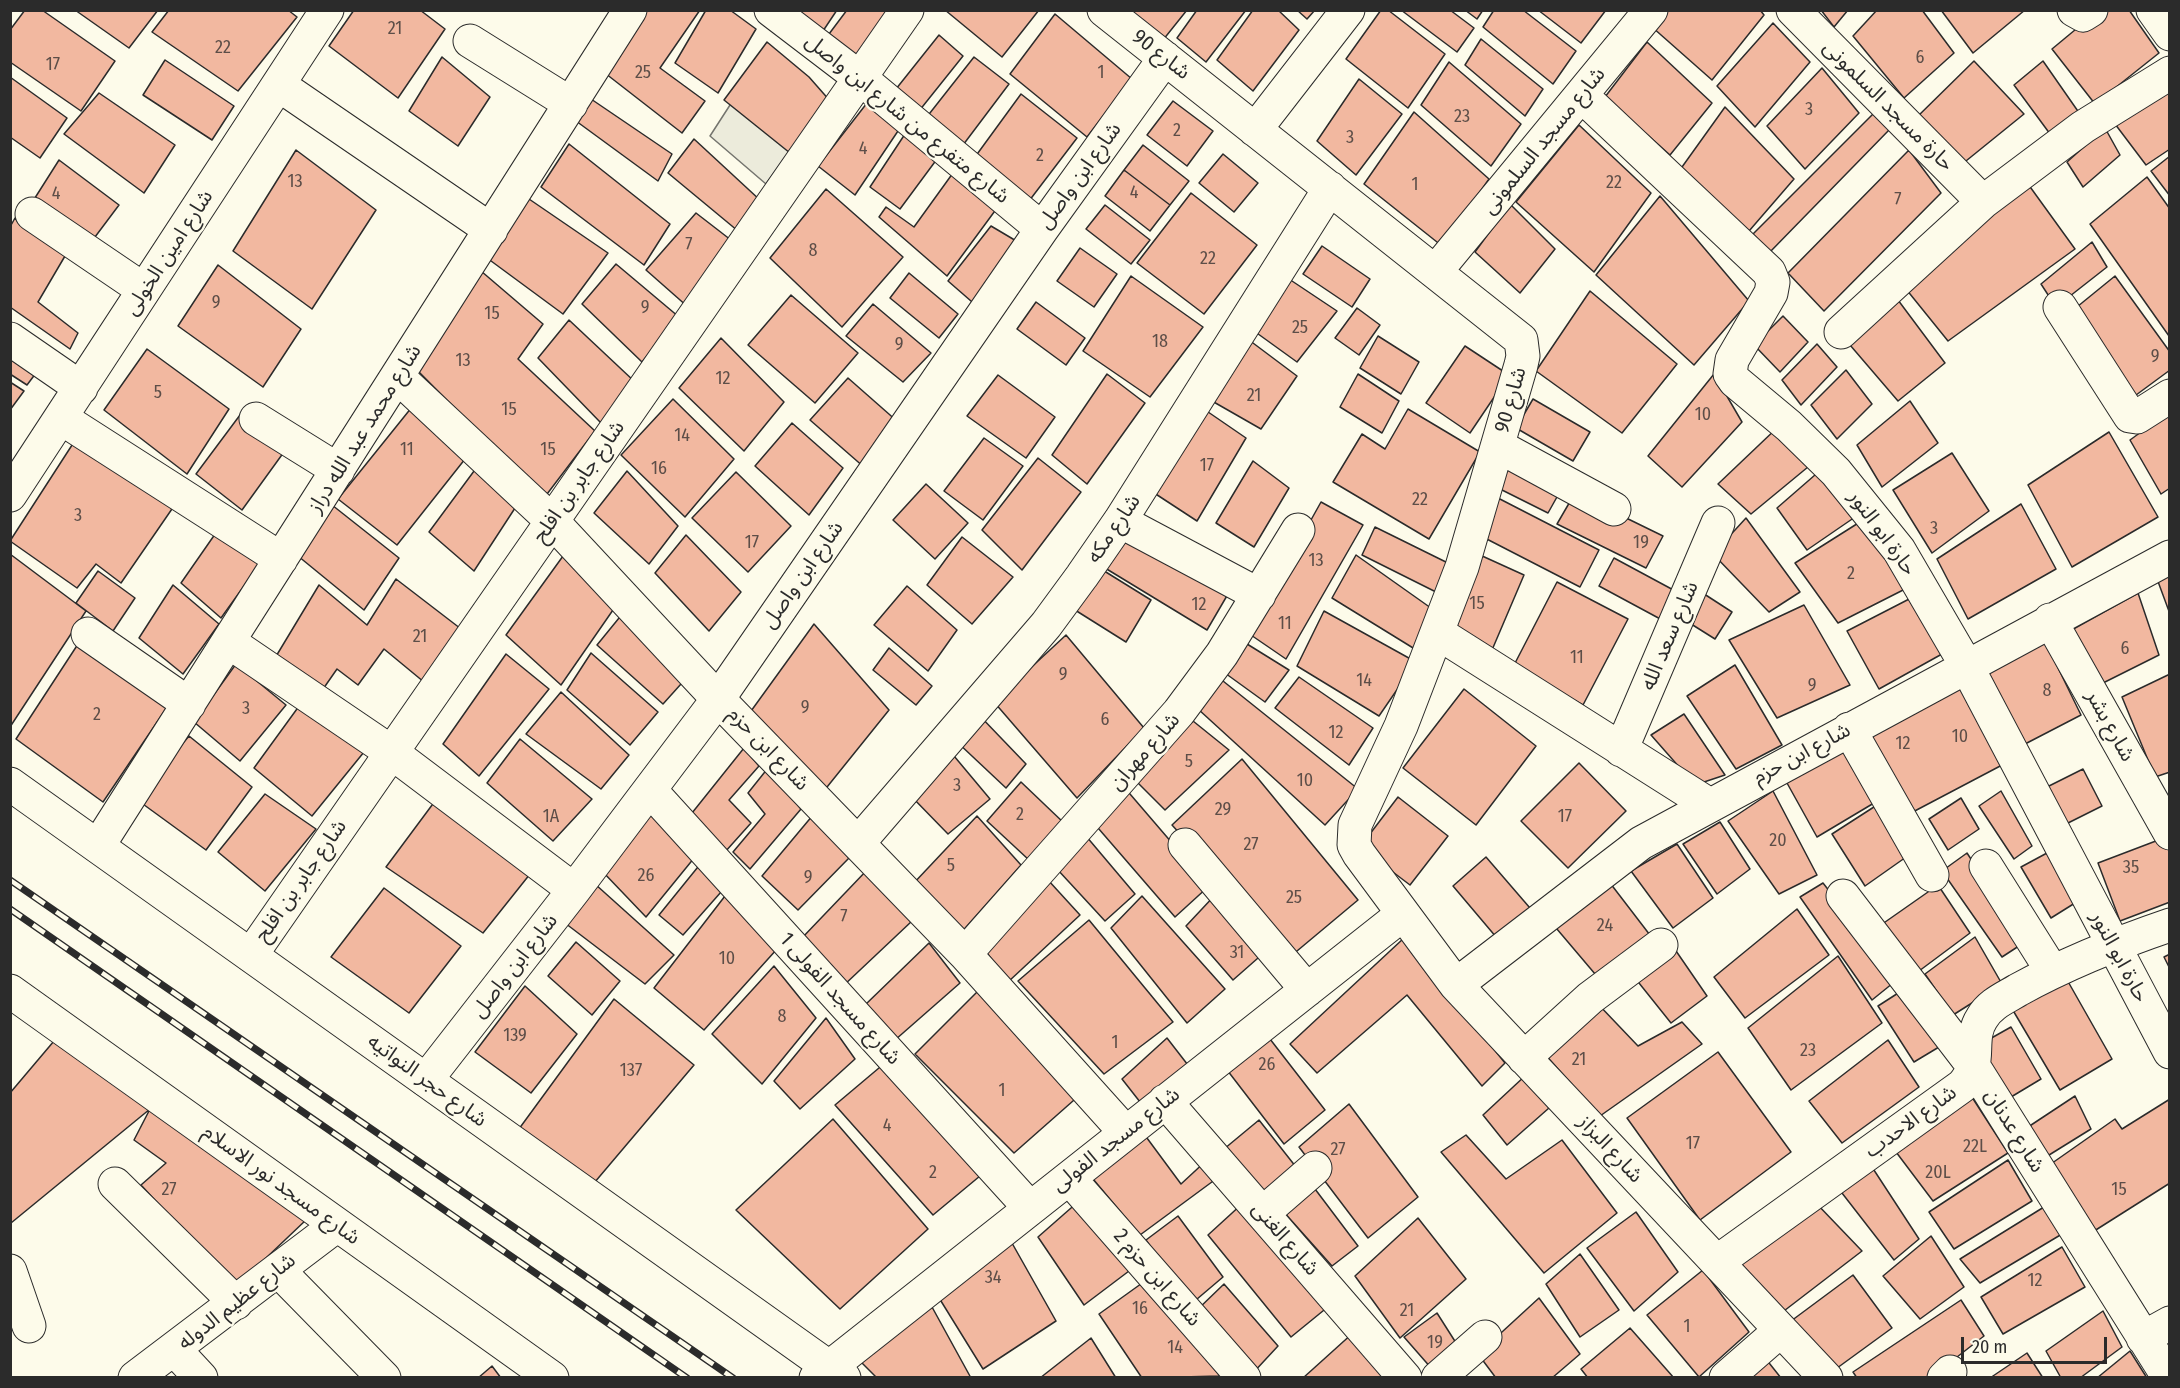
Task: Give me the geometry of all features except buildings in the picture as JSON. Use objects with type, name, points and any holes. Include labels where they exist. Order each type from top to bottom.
[{"type":"street","name":"شارع محمد عبد الله دراز","points":[[98,846],[630,10]]},
{"type":"street","name":"شارع متفرع من شارع ابن واصل","points":[[771,10],[860,78],[1042,229]]},
{"type":"street","name":"شارع جابر بن افلح","points":[[251,954],[907,10]]},
{"type":"street","name":"شارع 90","points":[[1104,10],[1521,340],[1523,356],[1462,567],[1397,735],[1355,825],[1354,835],[1359,854],[1403,914]]},
{"type":"street","points":[[1256,130],[1348,10]]},
{"type":"street","name":"شارع مسجد السلمونى","points":[[1436,271],[1651,10]]},
{"type":"street","name":"حارة مسجد السلمونى","points":[[1793,10],[1983,202]]},
{"type":"street","points":[[2074,10],[2083,15],[2091,10]]},
{"type":"street","points":[[2153,10],[2169,34]]},
{"type":"street","name":"شارع امين الخولى","points":[[10,495],[279,85],[325,11]]},
{"type":"street","points":[[470,41],[571,104]]},
{"type":"street","name":"شارع ابن واصل","points":[[426,1080],[574,890],[718,699],[1042,229],[1165,58]]},
{"type":"street","points":[[1841,332],[1983,202],[2084,127],[2169,73]]},
{"type":"street","points":[[279,85],[491,230]]},
{"type":"street","name":"حارة ابو النور","points":[[1581,95],[1769,272],[1773,282],[1771,292],[1732,360],[1730,374],[1735,381],[1813,449],[1879,522],[1899,550],[1966,665],[2169,1052]]},
{"type":"street","name":"شارع مكه","points":[[860,842],[1046,626],[1120,521],[1330,188]]},
{"type":"street","points":[[32,214],[144,290]]},
{"type":"street","points":[[2060,307],[2130,416],[2137,417],[2169,396]]},
{"type":"street","points":[[10,339],[81,388]]},
{"type":"street","name":"شارع ابن حزم","points":[[398,377],[552,521],[718,699],[860,842],[965,954],[1126,1133]]},
{"type":"street","points":[[61,418],[281,559]]},
{"type":"street","points":[[256,419],[339,470]]},
{"type":"street","points":[[1498,446],[1614,509]]},
{"type":"street","points":[[1120,521],[1259,595]]},
{"type":"street","name":"شارع سعد الله","points":[[1622,750],[1718,523]]},
{"type":"street","name":"شارع مهران","points":[[965,954],[1173,719],[1222,654],[1298,530]]},
{"type":"street","name":"شارع ابن حزم","points":[[1456,985],[1610,864],[1641,843],[1708,804],[2169,557]]},
{"type":"street","name":"شارع بشر","points":[[2050,620],[2169,833]]},
{"type":"street","points":[[1438,633],[1708,804]]},
{"type":"street","points":[[88,634],[189,704]]},
{"type":"street","points":[[229,642],[391,752],[574,890]]},
{"type":"street","points":[[1849,729],[1932,875]]},
{"type":"street","name":"شارع حجر النواتيه","points":[[10,784],[251,954],[830,1374]]},
{"type":"street","name":"شارع مسجد الفولى 1","points":[[650,790],[1030,1208]]},
{"type":"street","points":[[1185,845],[1307,990]]},
{"type":"street","points":[[1986,866],[2052,971]]},
{"type":"street","name":"شارع عدنان","points":[[1843,896],[1974,1067],[2156,1330],[2169,1377]]},
{"type":"street","name":"شارع البزاز","points":[[1403,914],[1456,985],[1826,1377]]},
{"type":"street","name":"شارع مسجد الفولى","points":[[830,1374],[1030,1208],[1403,914]]},
{"type":"street","name":"شارع الاحدب","points":[[1717,1262],[1967,1080],[1974,1067],[1975,1035],[1982,1017],[1995,1004],[2052,971],[2113,944],[2169,925]]},
{"type":"street","points":[[1524,1058],[1590,998],[1661,945]]},
{"type":"street","name":"شارع مسجد نور الاسلام","points":[[10,991],[552,1377]]},
{"type":"street","name":"شارع الغنى","points":[[1165,1101],[1405,1377]]},
{"type":"street","points":[[1263,1213],[1315,1168]]},
{"type":"street","name":"شارع ابن حزم 2","points":[[1069,1178],[1244,1377]]},
{"type":"street","points":[[115,1184],[236,1302]]},
{"type":"street","name":"شارع عظيم الدوله","points":[[135,1377],[175,1350],[337,1225]]},
{"type":"street","points":[[278,1270],[384,1377]]},
{"type":"street","points":[[10,1271],[29,1326]]},
{"type":"street","points":[[1726,1377],[1781,1330]]},
{"type":"street","points":[[1438,1377],[1485,1337]]},
{"type":"street","points":[[175,1350],[201,1377]]},
{"type":"shaded area","points":[[741,88],[803,133],[766,184],[710,136]]},
{"type":"railway","points":[[10,880],[733,1378]]},
{"type":"railway","points":[[10,909],[687,1378]]}]
